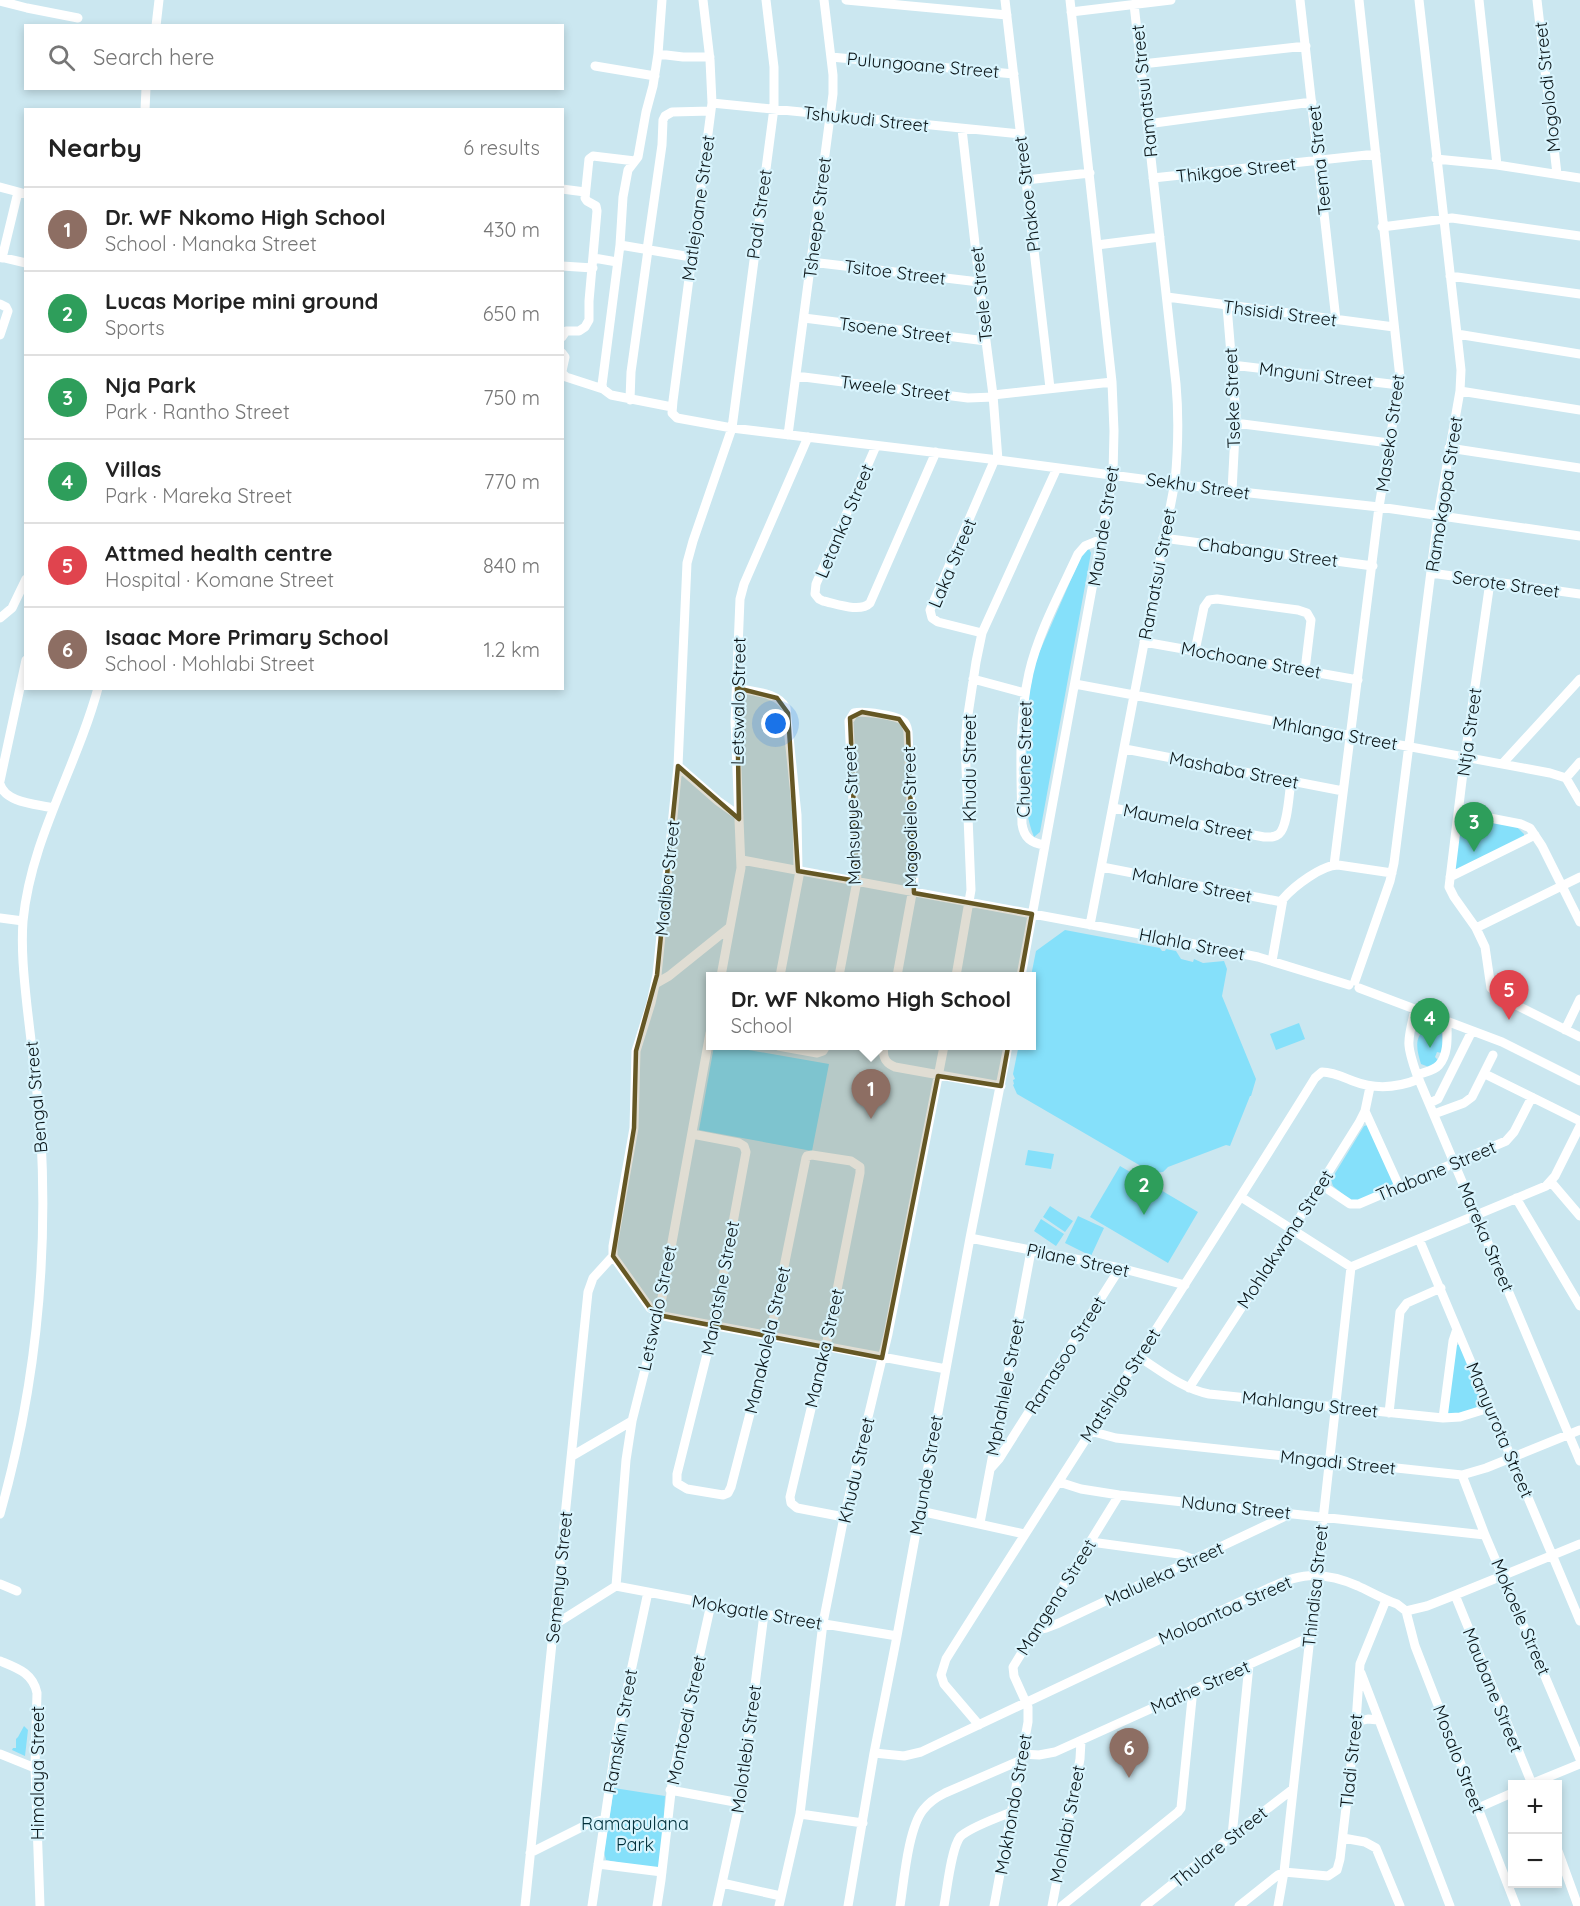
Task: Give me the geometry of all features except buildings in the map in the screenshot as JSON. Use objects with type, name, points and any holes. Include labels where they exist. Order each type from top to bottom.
[{"type":"street","points":[[156,24],[159,0]]},
{"type":"street","points":[[603,389],[602,381],[620,245],[622,197],[628,170],[638,158],[655,76],[662,0]]},
{"type":"street","name":"Matlejoane Street","points":[[673,412],[711,107],[710,57],[703,0]]},
{"type":"street","name":"Padi Street","points":[[732,428],[774,108],[774,67],[766,0]]},
{"type":"street","name":"Tsheepe Street","points":[[788,435],[834,84],[825,0]]},
{"type":"street","points":[[846,0],[1007,15]]},
{"type":"street","name":"Phakoe Street","points":[[1005,0],[1050,388]]},
{"type":"street","name":"Maunde Street","points":[[1022,972],[1113,474],[1112,382],[1070,0]]},
{"type":"street","points":[[1071,12],[1171,0]]},
{"type":"street","name":"Teema Street","points":[[1300,0],[1336,320]]},
{"type":"street","name":"Maseko Street","points":[[1334,865],[1379,507],[1400,371],[1382,227],[1359,0]]},
{"type":"street","name":"Ramokgopa Street","points":[[1355,985],[1392,873],[1438,516],[1460,392],[1461,370],[1419,0]]},
{"type":"street","points":[[1479,0],[1497,165]]},
{"type":"street","name":"Mogolodi Street","points":[[1538,0],[1557,174]]},
{"type":"street","points":[[0,1],[28,4],[78,18]]},
{"type":"street","name":"Ramatsui Street","points":[[1090,925],[1175,482],[1178,401],[1134,4]]},
{"type":"street","points":[[1142,64],[1306,46]]},
{"type":"street","points":[[658,54],[710,57]]},
{"type":"street","name":"Pulungoane Street","points":[[831,57],[1014,74]]},
{"type":"street","points":[[595,66],[655,76]]},
{"type":"street","points":[[145,108],[146,90]]},
{"type":"street","points":[[1146,124],[1312,102]]},
{"type":"street","name":"Tshukudi Street","points":[[630,400],[631,372],[665,116],[672,112],[711,107],[774,108],[831,116],[1020,134]]},
{"type":"street","name":"Tsele Street","points":[[962,129],[993,396],[997,459]]},
{"type":"street","name":"Thikgoe Street","points":[[1153,178],[1376,154]]},
{"type":"street","points":[[564,333],[579,331],[589,320],[597,208],[586,200],[588,161],[591,157],[635,161]]},
{"type":"street","points":[[1436,159],[1497,165],[1580,178]]},
{"type":"street","points":[[1026,180],[1090,173]]},
{"type":"street","points":[[0,187],[22,193],[1,258],[24,263]]},
{"type":"street","points":[[564,189],[585,192]]},
{"type":"street","points":[[1382,227],[1443,218],[1460,218],[1580,236]]},
{"type":"street","points":[[1097,244],[1160,237]]},
{"type":"street","points":[[620,245],[691,257]]},
{"type":"street","points":[[594,258],[617,262]]},
{"type":"street","name":"Tsitoe Street","points":[[811,262],[979,282]]},
{"type":"street","points":[[564,266],[592,268]]},
{"type":"street","points":[[1450,276],[1580,294]]},
{"type":"street","name":"Thsisidi Street","points":[[1167,297],[1394,327]]},
{"type":"street","points":[[0,304],[8,311],[0,335]]},
{"type":"street","name":"Tseke Street","points":[[1227,306],[1235,423],[1232,491]]},
{"type":"street","name":"Tsoene Street","points":[[804,318],[986,341]]},
{"type":"street","points":[[1457,334],[1580,354]]},
{"type":"street","name":"Mnguni Street","points":[[1232,364],[1399,385]]},
{"type":"street","name":"Sekhu Street","points":[[564,374],[603,389],[611,395],[673,412],[681,420],[1232,491],[1379,507],[1580,536]]},
{"type":"street","name":"Tweele Street","points":[[796,376],[968,398],[1112,382]]},
{"type":"street","points":[[1460,392],[1580,410]]},
{"type":"street","points":[[1235,423],[1389,443]]},
{"type":"street","name":"Madiba Street","points":[[613,1256],[634,1128],[636,1051],[655,984],[678,766],[687,563],[732,428]]},
{"type":"street","name":"Letswalo Street","points":[[722,972],[742,860],[735,721],[742,591],[808,437]]},
{"type":"street","name":"Letanka Street","points":[[876,446],[816,584],[816,597],[823,601],[860,608],[870,603],[936,452]]},
{"type":"street","points":[[1449,448],[1580,468]]},
{"type":"street","name":"Laka Street","points":[[982,633],[938,622],[932,618],[930,610],[997,459]]},
{"type":"street","name":"Khudu Street","points":[[957,972],[969,903],[971,874],[965,743],[977,653],[982,633],[1057,468]]},
{"type":"street","name":"Chabangu Street","points":[[1163,538],[1372,566]]},
{"type":"street","name":"Chuene Street","points":[[1045,845],[1029,840],[1023,831],[1021,750],[1029,671],[1037,647],[1078,554],[1085,546],[1102,539]]},
{"type":"street","name":"Serote Street","points":[[1431,573],[1580,594]]},
{"type":"street","name":"Ntja Street","points":[[1449,880],[1490,582]]},
{"type":"street","points":[[0,618],[12,608],[24,583]]},
{"type":"street","points":[[1195,651],[1204,607],[1209,600],[1298,610],[1307,613],[1311,620],[1305,669]]},
{"type":"street","name":"Mochoane Street","points":[[1144,642],[1358,680]]},
{"type":"street","points":[[24,669],[0,782],[1,789],[10,796],[53,808]]},
{"type":"street","points":[[1503,763],[1580,679]]},
{"type":"street","points":[[973,680],[1025,693]]},
{"type":"street","name":"Mhlanga Street","points":[[1075,684],[1503,763],[1566,778]]},
{"type":"street","points":[[737,688],[777,698],[786,708],[799,871],[781,972]]},
{"type":"street","name":"Bengal Street","points":[[0,1514],[29,1387],[41,1287],[42,1157],[24,977],[23,921],[35,859],[53,808],[87,726],[97,690]]},
{"type":"street","name":"Mahsupye Street","points":[[840,972],[857,881],[849,721],[852,715],[858,712],[877,714]]},
{"type":"street","name":"Magodielo Street","points":[[877,714],[899,719],[907,727],[913,892],[898,972]]},
{"type":"street","name":"Mashaba Street","points":[[1125,749],[1342,791]]},
{"type":"street","points":[[1580,762],[1566,778],[1580,802]]},
{"type":"street","points":[[678,766],[725,807],[739,816]]},
{"type":"street","name":"Maumela Street","points":[[1113,808],[1273,837],[1279,834],[1284,825],[1291,781]]},
{"type":"street","points":[[1459,812],[1521,824],[1530,828],[1580,922]]},
{"type":"street","points":[[1535,835],[1449,880],[1450,891],[1476,928],[1488,957],[1491,988],[1504,999],[1580,1037]]},
{"type":"street","name":"Hlahla Street","points":[[742,860],[1206,946],[1272,961],[1355,985],[1502,1042],[1580,1081]]},
{"type":"street","points":[[1272,961],[1282,902],[1289,893],[1317,872],[1334,865],[1392,873]]},
{"type":"street","name":"Mahlare Street","points":[[1102,867],[1282,902]]},
{"type":"street","points":[[1476,928],[1580,877]]},
{"type":"street","points":[[0,918],[23,921]]},
{"type":"street","points":[[655,984],[669,976],[730,927]]},
{"type":"street","points":[[1565,1030],[1580,999]]},
{"type":"street","name":"Mareka Street","points":[[1415,1010],[1408,1052],[1580,1461]]},
{"type":"street","points":[[1370,1087],[1395,1087],[1436,1068],[1441,1063],[1447,1042],[1447,1022]]},
{"type":"street","points":[[1430,1103],[1438,1099],[1472,1031]]},
{"type":"street","name":"Letswalo Street","points":[[616,1586],[626,1460],[632,1421],[658,1314],[708,1050]]},
{"type":"street","points":[[802,1050],[818,1053],[824,1050]]},
{"type":"street","points":[[884,1050],[884,1058],[891,1066],[1001,1086]]},
{"type":"street","name":"Khudu Street","points":[[779,1906],[800,1814],[823,1623],[844,1517],[882,1358],[943,1050]]},
{"type":"street","name":"Maunde Street","points":[[848,1906],[874,1753],[1007,1050]]},
{"type":"street","points":[[1434,1114],[1468,1101],[1475,1093],[1493,1055]]},
{"type":"street","name":"Matshiga Street","points":[[979,1725],[944,1684],[941,1675],[946,1659],[1315,1078],[1322,1072],[1326,1072],[1370,1087]]},
{"type":"street","points":[[1485,1074],[1580,1121]]},
{"type":"street","name":"Mohlakwana Street","points":[[1189,1388],[1292,1230],[1365,1111],[1370,1087]]},
{"type":"street","name":"Thabane Street","points":[[1320,1184],[1353,1205],[1359,1204],[1501,1144],[1511,1137],[1532,1097]]},
{"type":"street","points":[[1365,1111],[1399,1186]]},
{"type":"street","points":[[1241,1197],[1351,1267],[1551,1182],[1576,1144],[1580,1126]]},
{"type":"street","name":"Manotshe Street","points":[[676,1481],[714,1326],[746,1152],[744,1146],[739,1143],[692,1134]]},
{"type":"street","name":"Manakolela Street","points":[[676,1481],[679,1486],[687,1489],[723,1495],[730,1491],[770,1336],[804,1161],[809,1155],[833,1158]]},
{"type":"street","name":"Manaka Street","points":[[833,1158],[856,1163],[860,1167],[860,1173],[826,1346],[790,1493],[790,1501],[797,1508],[844,1517]]},
{"type":"street","points":[[1551,1182],[1580,1216]]},
{"type":"street","points":[[1516,1198],[1580,1306]]},
{"type":"street","name":"Pilane Street","points":[[970,1238],[1119,1268],[1185,1285]]},
{"type":"street","name":"Manyurota Street","points":[[1419,1239],[1580,1621]]},
{"type":"street","name":"Mphahlele Street","points":[[980,1523],[1031,1251]]},
{"type":"street","points":[[613,1256],[645,1302],[658,1314],[946,1369]]},
{"type":"street","name":"Semenya Street","points":[[525,1906],[588,1292],[594,1278],[613,1256]]},
{"type":"street","name":"Thindisa Street","points":[[1278,1906],[1284,1872],[1351,1267]]},
{"type":"street","name":"Ramasoo Street","points":[[990,1470],[1119,1268]]},
{"type":"street","points":[[1389,1413],[1400,1312],[1407,1303],[1441,1288]]},
{"type":"street","points":[[1443,1418],[1453,1341],[1457,1329]]},
{"type":"street","name":"Mahlangu Street","points":[[1139,1357],[1189,1388],[1209,1394],[1443,1418],[1460,1417],[1489,1408]]},
{"type":"street","points":[[572,1456],[632,1421]]},
{"type":"street","name":"Mngadi Street","points":[[1090,1431],[1116,1438],[1462,1475],[1486,1468],[1580,1430]]},
{"type":"street","name":"Mokoele Street","points":[[1462,1475],[1580,1759]]},
{"type":"street","name":"Nduna Street","points":[[1059,1482],[1081,1489],[1119,1495],[1485,1535]]},
{"type":"street","name":"Mangena Street","points":[[1026,1702],[1014,1676],[1013,1667],[1119,1495]]},
{"type":"street","points":[[920,1511],[1024,1534]]},
{"type":"street","name":"Maluleka Street","points":[[1036,1630],[1052,1626],[1290,1514]]},
{"type":"street","points":[[1091,1542],[1179,1554],[1195,1560]]},
{"type":"street","points":[[1406,1611],[1427,1606],[1580,1544]]},
{"type":"street","name":"Moloantoa Street","points":[[874,1753],[896,1756],[911,1755],[1269,1588],[1300,1577],[1317,1574],[1329,1576],[1396,1604],[1406,1611]]},
{"type":"street","points":[[0,1584],[16,1591]]},
{"type":"street","points":[[554,1625],[616,1586]]},
{"type":"street","name":"Mokgatle Street","points":[[616,1586],[897,1636]]},
{"type":"street","name":"Ramskin Street","points":[[592,1906],[617,1736],[648,1592]]},
{"type":"street","name":"Maubane Street","points":[[1455,1595],[1530,1780]]},
{"type":"street","name":"Tladi Street","points":[[1284,1872],[1323,1876],[1333,1874],[1339,1865],[1356,1722],[1359,1668],[1386,1600]]},
{"type":"street","name":"Montoedi Street","points":[[657,1906],[670,1790],[711,1604]]},
{"type":"street","name":"Mosalo Street","points":[[1406,1611],[1415,1646],[1516,1906]]},
{"type":"street","name":"Molotlebi Street","points":[[717,1906],[740,1803],[764,1614]]},
{"type":"street","name":"Mathe Street","points":[[1022,1757],[1045,1755],[1081,1741],[1310,1637]]},
{"type":"street","name":"Himalaya Street","points":[[0,1661],[28,1675],[36,1686],[38,1700],[34,1768],[40,1906]]},
{"type":"street","points":[[1232,1836],[1249,1665]]},
{"type":"street","points":[[1359,1668],[1450,1906]]},
{"type":"street","points":[[1062,1906],[1181,1808],[1193,1689]]},
{"type":"street","name":"Mokhondo Street","points":[[994,1906],[1028,1722],[1026,1702]]},
{"type":"street","points":[[1356,1722],[1368,1719],[1378,1720]]},
{"type":"street","name":"Mohlabi Street","points":[[1052,1906],[1080,1759],[1081,1741]]},
{"type":"street","points":[[0,1754],[34,1768]]},
{"type":"street","points":[[900,1906],[914,1831],[923,1809],[935,1798],[1022,1757]]},
{"type":"street","points":[[1542,1780],[1580,1764]]},
{"type":"street","name":"Thulare Street","points":[[1145,1906],[1293,1789]]},
{"type":"street","points":[[670,1790],[740,1803]]},
{"type":"street","points":[[1478,1808],[1508,1795]]},
{"type":"street","points":[[944,1906],[953,1854],[958,1840],[967,1832],[1011,1812]]},
{"type":"street","points":[[800,1814],[863,1823]]},
{"type":"street","points":[[530,1853],[588,1824],[605,1819]]},
{"type":"street","points":[[1343,1838],[1365,1842],[1376,1848],[1400,1906]]},
{"type":"street","points":[[598,1864],[662,1872]]},
{"type":"street","points":[[1562,1864],[1578,1906]]},
{"type":"street","points":[[1239,1906],[1284,1872]]},
{"type":"street","points":[[722,1883],[781,1896]]},
{"type":"highlighted area","points":[[737,688],[777,698],[788,713],[798,871],[857,881],[850,718],[862,712],[899,719],[908,732],[914,893],[1032,914],[1001,1086],[938,1076],[882,1358],[663,1316],[650,1308],[613,1256],[634,1128],[636,1051],[657,975],[678,766],[739,819]]},
{"type":"green space","points":[[1089,549],[1091,553],[1040,832],[1034,837],[1026,808],[1025,777],[1032,715],[1026,713],[1034,667],[1083,552]]},
{"type":"green space","points":[[1463,817],[1517,827],[1524,837],[1457,870],[1455,869],[1460,819]]},
{"type":"green space","points":[[1065,930],[1160,948],[1162,951],[1166,949],[1176,951],[1181,959],[1193,962],[1194,959],[1203,963],[1224,961],[1227,969],[1222,996],[1256,1079],[1230,1146],[1226,1145],[1168,1167],[1163,1172],[1153,1173],[1017,1094],[1013,1085],[1015,1079],[1013,1074],[1018,1050],[1036,1050],[1036,972],[1032,972],[1036,951]]},
{"type":"green space","points":[[1299,1023],[1305,1039],[1276,1050],[1270,1034]]},
{"type":"green space","points":[[1427,1028],[1442,1033],[1443,1050],[1441,1053],[1437,1052],[1436,1064],[1429,1067],[1421,1064],[1417,1049],[1418,1039]]},
{"type":"green space","points":[[713,1050],[749,1050],[829,1064],[812,1151],[699,1130]]},
{"type":"green space","points":[[1368,1125],[1394,1180],[1392,1187],[1354,1203],[1333,1186],[1331,1180],[1364,1126]]},
{"type":"green space","points":[[1028,1150],[1054,1154],[1051,1169],[1025,1165]]},
{"type":"green space","points":[[1120,1166],[1198,1212],[1168,1263],[1090,1217]]},
{"type":"green space","points":[[1050,1206],[1073,1221],[1065,1232],[1043,1217]]},
{"type":"green space","points":[[1078,1216],[1104,1228],[1091,1256],[1065,1243]]},
{"type":"green space","points":[[1041,1219],[1064,1234],[1056,1246],[1034,1231]]},
{"type":"green space","points":[[1460,1344],[1484,1401],[1482,1408],[1455,1417],[1445,1415],[1454,1346]]},
{"type":"green space","points":[[24,1726],[28,1730],[25,1756],[12,1750],[16,1748],[16,1739]]},
{"type":"green space","name":"Ramapulana Park","points":[[614,1788],[665,1796],[662,1853],[658,1870],[606,1860],[604,1852]]},
{"type":"place","name":"Nja Park","points":[[1474,852]]},
{"type":"place","name":"Attmed health centre","points":[[1509,1020]]},
{"type":"place","name":"Villas","points":[[1430,1048]]},
{"type":"place","name":"Dr. WF Nkomo High School","points":[[871,1119]]},
{"type":"place","name":"Lucas Moripe mini ground","points":[[1144,1215]]},
{"type":"place","name":"Isaac More Primary School","points":[[1129,1778]]}]
